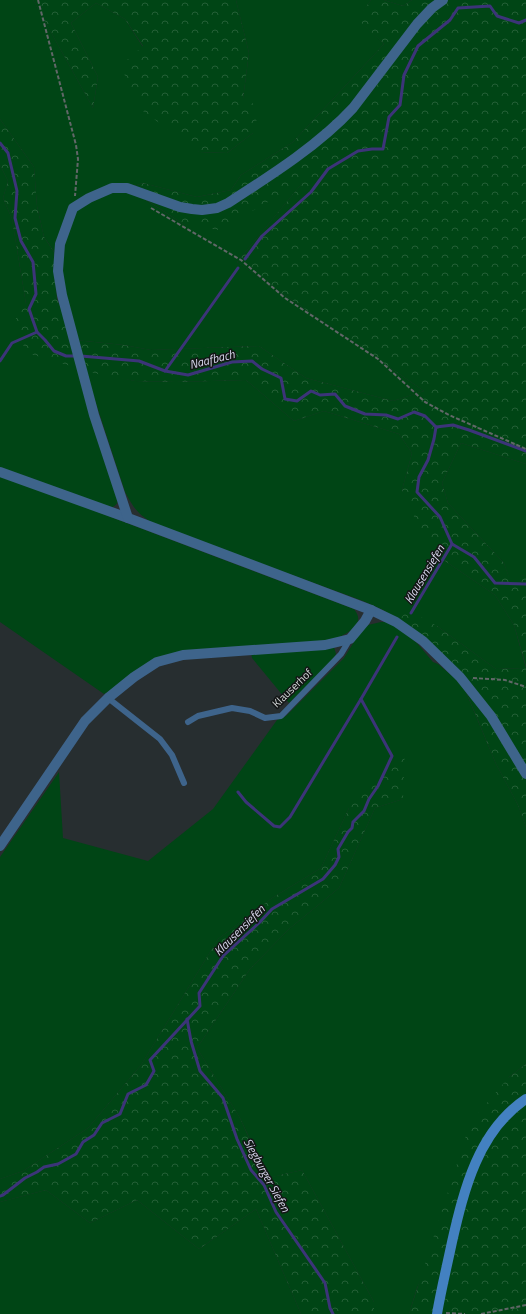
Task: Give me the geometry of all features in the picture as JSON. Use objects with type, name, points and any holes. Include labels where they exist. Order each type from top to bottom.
[{"type":"main road","points":[[437,1313],[460,1209],[476,1162],[497,1126],[509,1112],[526,1099]]},
{"type":"street","points":[[128,518],[94,415],[62,295],[58,271],[60,244],[73,208],[89,198],[112,188],[127,188],[180,207],[192,209],[202,210],[217,208],[228,203],[314,143],[343,119],[417,24],[432,8],[443,0]]},
{"type":"street","points":[[0,472],[128,518],[371,610],[396,622],[423,641],[460,677],[491,716],[526,774]]},
{"type":"street","points":[[0,846],[85,721],[108,698],[134,676],[157,662],[183,655],[325,645],[350,639],[365,621],[371,610]]},
{"type":"lane","name":"Klauserhof","points":[[188,722],[198,716],[232,708],[250,711],[265,718],[281,716],[341,654],[350,639]]},
{"type":"lane","points":[[108,698],[160,739],[172,756],[184,782]]},
{"type":"path","points":[[38,0],[76,145],[78,159],[73,208]]},
{"type":"path","points":[[147,204],[152,209],[241,260],[285,298],[378,359],[425,402],[449,415],[526,449]]},
{"type":"path","points":[[460,677],[505,680],[526,687]]},
{"type":"path","points":[[481,1314],[526,1305]]},
{"type":"path","points":[[437,1313],[465,1314]]},
{"type":"green space","points":[[0,0],[33,0],[93,108],[98,77],[71,23],[96,3],[125,19],[143,47],[199,152],[227,153],[253,133],[243,99],[249,53],[236,0],[371,0],[358,19],[384,44],[293,142],[241,175],[231,190],[197,197],[143,183],[127,188],[185,225],[304,181],[237,262],[424,391],[393,401],[306,378],[259,346],[151,350],[124,345],[75,340],[55,253],[44,237],[37,206],[34,167],[0,119]]},
{"type":"green space","points":[[33,0],[236,0],[249,53],[243,99],[260,107],[253,133],[227,153],[199,152],[143,111],[120,66],[143,46],[125,19],[96,3],[71,23],[98,77],[93,108]]},
{"type":"green space","points":[[371,0],[384,0],[403,6],[412,0],[526,0],[526,464],[461,443],[442,483],[448,503],[504,563],[509,577],[526,575],[526,666],[514,625],[495,595],[445,561],[416,521],[402,490],[412,453],[399,434],[324,411],[294,421],[246,380],[176,382],[135,381],[101,375],[27,353],[13,323],[26,304],[12,219],[3,198],[8,181],[0,165],[0,119],[34,167],[37,206],[44,237],[54,252],[57,299],[75,340],[124,345],[151,350],[259,346],[306,378],[393,401],[424,391],[237,262],[303,182],[219,230],[185,225],[128,188],[143,183],[197,197],[231,190],[241,175],[293,142],[384,44],[357,19]]},
{"type":"green space","points":[[384,0],[412,0],[403,6]]},
{"type":"green space","points":[[0,165],[8,181],[3,198],[12,219],[26,304],[78,368],[119,498],[116,504],[112,507],[108,508],[0,467]]},
{"type":"green space","points":[[85,370],[135,381],[176,382],[246,380],[294,421],[324,411],[399,434],[412,453],[402,490],[445,561],[495,595],[514,625],[526,668],[496,669],[437,626],[399,620],[383,610],[363,601],[158,526],[147,519],[138,512],[125,492]]},
{"type":"green space","points":[[461,443],[526,464],[526,575],[509,578],[504,563],[448,503],[442,483]]},
{"type":"green space","points":[[0,475],[354,609],[358,620],[357,624],[354,628],[334,640],[187,651],[104,694],[0,622]]},
{"type":"green space","points":[[408,610],[437,626],[496,669],[526,668],[526,827],[518,805],[496,764],[460,677],[399,620]]},
{"type":"green space","points":[[381,622],[391,622],[417,643],[433,662],[438,664],[463,685],[496,764],[518,805],[526,827],[526,1064],[509,1077],[417,1288],[409,1314],[374,1314],[374,1302],[302,1170],[268,1178],[240,1118],[197,1048],[250,969],[289,929],[339,888],[375,808],[403,799],[349,808],[321,868],[272,898],[218,939],[141,1065],[88,1128],[23,1171],[0,1179],[0,857],[59,772],[63,838],[148,861],[213,809],[277,720],[286,716],[344,658],[360,632],[368,625]]},
{"type":"green space","points":[[334,647],[336,654],[333,660],[289,703],[252,658],[251,652]]},
{"type":"green space","points":[[405,747],[403,799],[375,808],[339,888],[289,929],[250,969],[197,1048],[240,1118],[267,1178],[302,1170],[374,1302],[374,1314],[301,1314],[256,1209],[199,1249],[137,1200],[90,1223],[46,1190],[0,1202],[0,1179],[23,1171],[88,1128],[141,1065],[218,939],[272,898],[321,868],[349,808]]},
{"type":"green space","points":[[526,1064],[526,1314],[409,1314],[470,1123],[509,1077]]},
{"type":"green space","points":[[46,1190],[90,1223],[137,1200],[199,1249],[256,1209],[301,1314],[0,1314],[0,1202]]},
{"type":"waterway","points":[[245,259],[262,236],[311,192],[328,169],[358,151],[383,149],[389,117],[400,105],[404,75],[418,46],[450,20],[458,8],[490,6],[497,16],[519,23],[526,20]]},
{"type":"waterway","name":"Naafbach","points":[[0,143],[8,153],[17,191],[15,218],[21,241],[33,262],[36,294],[29,309],[37,332],[54,351],[66,356],[75,356]]},
{"type":"waterway","points":[[165,371],[238,268]]},
{"type":"waterway","points":[[0,361],[12,343],[37,332]]},
{"type":"waterway","name":"Naafbach","points":[[81,356],[139,361],[165,371],[188,375],[232,362],[252,361],[262,369],[281,378],[285,399],[297,401],[311,391],[320,395],[335,394],[345,406],[365,414],[386,415],[398,419],[414,412],[425,416],[436,427],[428,460],[419,477],[417,492],[440,517],[452,544],[474,557],[495,583],[526,584]]},
{"type":"waterway","points":[[436,427],[453,425],[526,451]]},
{"type":"waterway","name":"Klausensiefen","points":[[411,613],[452,544]]},
{"type":"waterway","name":"Klausensiefen","points":[[0,1196],[25,1178],[44,1167],[58,1164],[76,1154],[83,1142],[94,1135],[102,1123],[120,1114],[128,1094],[146,1085],[154,1071],[150,1060],[200,1006],[199,993],[223,956],[272,909],[323,879],[335,865],[339,857],[338,849],[352,828],[353,822],[364,811],[392,756],[361,699],[397,637]]},
{"type":"waterway","points":[[238,792],[246,802],[274,826],[280,827],[290,817],[361,699]]},
{"type":"waterway","name":"Siegburger Siefen","points":[[187,1019],[191,1041],[200,1071],[223,1098],[237,1139],[251,1170],[264,1185],[276,1212],[325,1283],[330,1308],[333,1314]]}]
